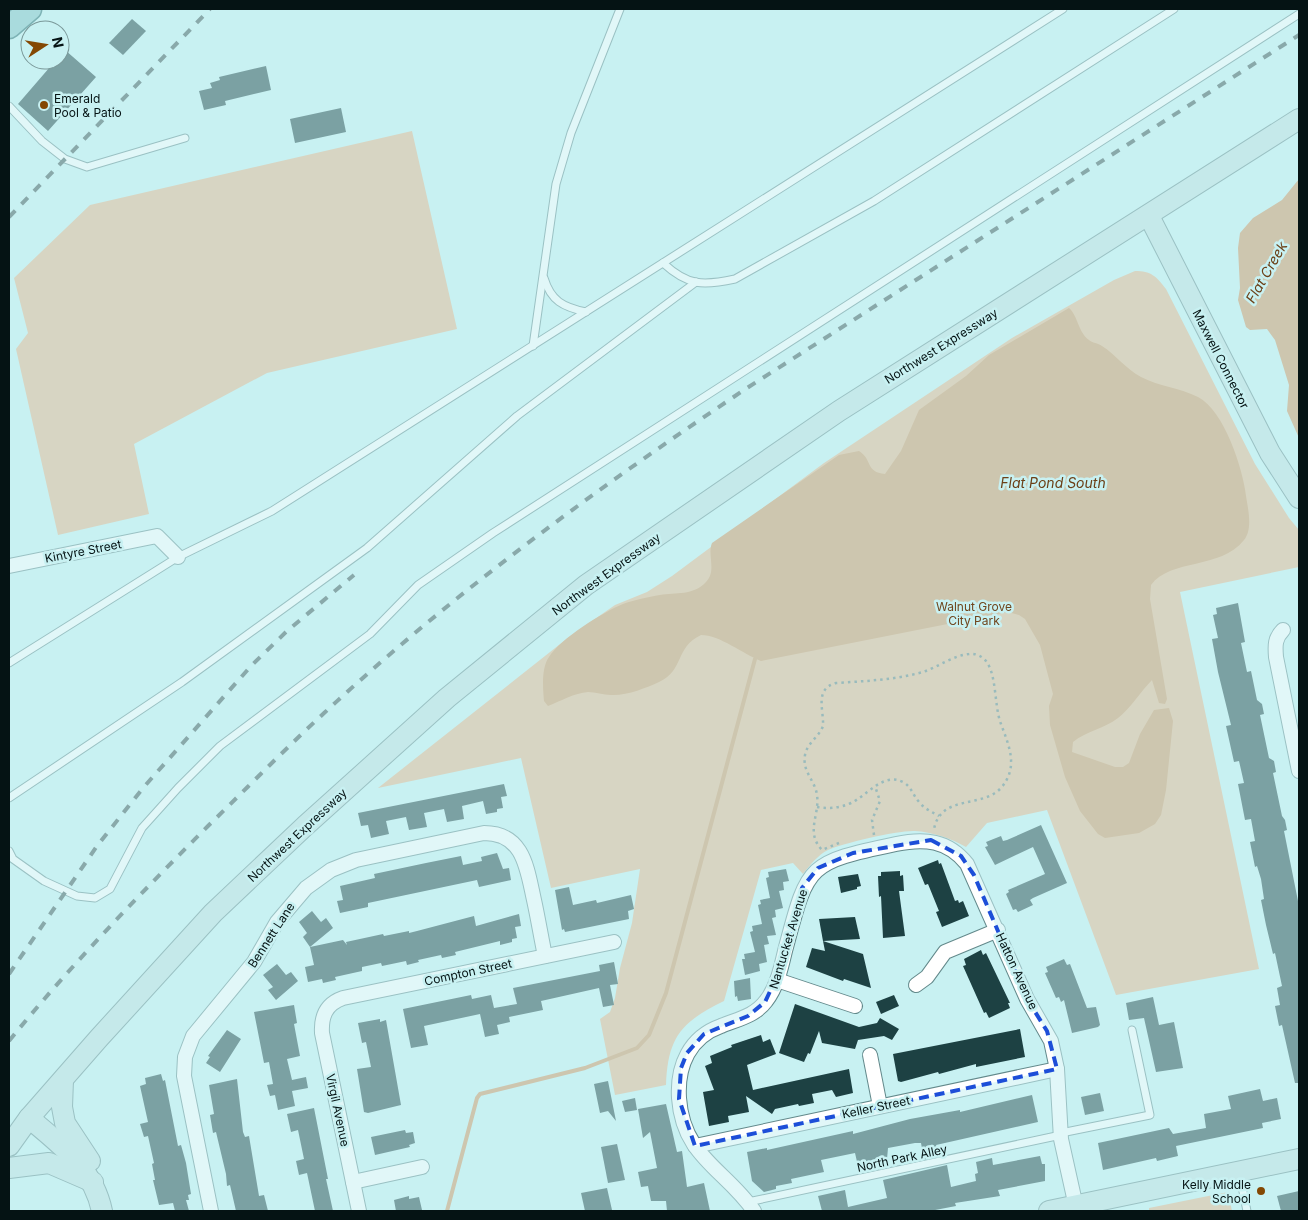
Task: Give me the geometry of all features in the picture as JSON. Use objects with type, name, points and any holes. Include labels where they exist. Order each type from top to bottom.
[{"type":"main road","points":[[9,27],[30,9]]},
{"type":"main road","name":"Northwest Expressway","points":[[9,1146],[29,1118],[213,913],[305,826],[447,698],[586,585],[838,411],[1149,216],[1299,119]]},
{"type":"main road","name":"Maxwell Connector","points":[[1149,216],[1270,453],[1299,498]]},
{"type":"main road","points":[[63,1080],[62,1107],[65,1123],[93,1165],[93,1182],[102,1211]]},
{"type":"main road","points":[[29,1118],[77,1159],[93,1182]]},
{"type":"main road","points":[[1049,1211],[1076,1208],[1299,1160]]},
{"type":"main road","points":[[9,1168],[49,1164],[93,1182]]},
{"type":"street","name":"Kintyre Street","points":[[9,566],[157,536],[178,556]]},
{"type":"street","points":[[1283,630],[1278,635],[1275,644],[1276,657],[1299,771]]},
{"type":"street","name":"Bennett Lane","points":[[211,1211],[184,1076],[185,1057],[193,1036],[254,962],[287,908],[312,883],[331,870],[356,860],[484,833],[501,835],[518,849],[526,864],[546,956]]},
{"type":"street","name":"Hatton Avenue","points":[[872,842],[932,841],[952,849],[967,864],[1027,998],[1047,1031],[1057,1069],[1061,1134],[1076,1208]]},
{"type":"street","name":"Nantucket Avenue","points":[[751,1207],[710,1166],[695,1146],[687,1130],[679,1099],[681,1068],[687,1053],[704,1034],[748,1016],[756,1011],[772,992],[802,888],[809,878],[828,861],[872,842]]},
{"type":"street","points":[[916,985],[927,978],[945,952],[998,930]]},
{"type":"street","name":"Compton Street","points":[[326,1009],[333,1002],[343,998],[614,942]]},
{"type":"street","points":[[776,980],[854,1006]]},
{"type":"street","name":"Virgil Avenue","points":[[326,1009],[321,1023],[322,1033],[359,1211]]},
{"type":"street","points":[[870,1055],[880,1106]]},
{"type":"street","name":"Keller Street","points":[[695,1146],[1057,1069]]},
{"type":"street","points":[[353,1182],[422,1167]]},
{"type":"lane","points":[[533,346],[556,184],[570,133],[620,9]]},
{"type":"lane","points":[[9,663],[178,556],[272,511],[1063,9]]},
{"type":"lane","points":[[663,263],[678,277],[696,282],[710,284],[735,279],[874,201],[1174,9]]},
{"type":"lane","points":[[9,851],[13,858],[44,881],[77,896],[95,898],[110,890],[142,828],[220,746],[370,634],[418,585],[494,533],[1299,14]]},
{"type":"lane","points":[[9,106],[42,141],[65,159],[87,166],[185,138]]},
{"type":"lane","points":[[543,275],[552,297],[563,304],[586,312]]},
{"type":"lane","points":[[9,798],[182,682],[367,548],[517,416],[696,282]]},
{"type":"lane","name":"North Park Alley","points":[[751,1207],[1150,1115],[1132,1030]]},
{"type":"lane","points":[[1239,1172],[1247,1211]]},
{"type":"path","points":[[842,843],[822,850],[819,846],[813,830],[817,807],[817,793],[808,776],[804,756],[808,746],[823,726],[821,703],[826,688],[836,683],[901,678],[936,667],[967,654],[975,654],[986,661],[991,671],[997,711],[1012,752],[1011,766],[1006,780],[997,791],[984,798],[953,805],[939,816],[932,841]]},
{"type":"path","points":[[817,807],[828,808],[844,805],[887,780],[904,783],[912,789],[920,803],[939,816]]},
{"type":"path","points":[[872,842],[872,820],[880,801],[875,786]]},
{"type":"highlighted area","points":[[931,840],[961,856],[974,875],[1027,999],[1047,1031],[1057,1069],[695,1146],[679,1099],[681,1068],[687,1053],[704,1034],[748,1016],[765,1002],[780,970],[802,888],[818,868],[853,853]]},
{"type":"green space","points":[[412,131],[457,329],[267,373],[134,444],[149,514],[58,535],[16,349],[28,333],[14,278],[90,205]]},
{"type":"green space","name":"Walnut Grove City Park","points":[[1135,271],[1153,275],[1166,289],[1255,464],[1289,518],[1299,530],[1299,567],[1180,592],[1259,969],[1116,995],[1047,810],[987,823],[966,847],[941,836],[915,831],[884,835],[828,850],[818,857],[803,874],[793,863],[761,870],[724,1001],[697,1016],[680,1033],[670,1055],[666,1085],[615,1095],[600,1019],[610,1012],[615,998],[620,968],[632,923],[640,869],[551,888],[521,758],[378,788],[569,637],[615,605],[647,592],[672,576],[824,463],[1012,338],[1114,280]]},
{"type":"green space","points":[[1228,1192],[1232,1211],[1149,1211],[1149,1208]]},
{"type":"water","name":"Flat Creek","points":[[1299,179],[1299,438],[1287,411],[1289,385],[1275,340],[1267,329],[1250,330],[1246,327],[1238,300],[1240,288],[1238,248],[1240,233],[1253,218],[1282,200]]},
{"type":"water","name":"Flat Pond South","points":[[1069,308],[1085,337],[1090,341],[1100,345],[1141,377],[1198,397],[1216,414],[1231,441],[1241,471],[1249,513],[1247,535],[1234,549],[1222,556],[1171,571],[1151,585],[1150,599],[1167,699],[1165,704],[1159,703],[1152,680],[1118,718],[1073,742],[1072,752],[1115,767],[1123,767],[1129,763],[1140,734],[1154,710],[1169,708],[1173,721],[1166,790],[1161,815],[1155,824],[1139,833],[1105,838],[1098,834],[1080,811],[1065,777],[1050,725],[1049,706],[1053,694],[1040,645],[1025,619],[1008,612],[761,661],[724,641],[701,635],[687,646],[672,672],[659,682],[636,691],[617,695],[583,693],[548,706],[544,701],[543,679],[546,662],[562,642],[572,634],[623,604],[655,596],[696,590],[706,582],[711,573],[712,543],[839,455],[859,451],[874,471],[885,474],[901,451],[919,410],[966,376],[989,355]]},
{"type":"building","points":[[132,19],[146,31],[123,55],[109,43]]},
{"type":"building","points":[[70,54],[96,77],[48,131],[18,104],[47,70],[70,70]]},
{"type":"building","points":[[266,66],[271,90],[225,101],[226,105],[204,110],[199,91],[212,88],[210,83],[220,80],[219,77]]},
{"type":"building","points":[[341,108],[346,132],[295,143],[290,119]]},
{"type":"building","points":[[1238,603],[1245,642],[1241,643],[1247,672],[1251,671],[1257,700],[1262,704],[1264,714],[1260,715],[1269,758],[1274,761],[1276,772],[1273,773],[1282,816],[1287,830],[1284,831],[1299,906],[1299,1083],[1295,1083],[1282,1025],[1279,1026],[1275,1006],[1280,1005],[1277,988],[1282,986],[1275,953],[1273,954],[1266,925],[1261,900],[1264,899],[1261,879],[1257,866],[1255,867],[1250,842],[1255,841],[1251,819],[1245,820],[1238,784],[1244,783],[1239,761],[1234,762],[1226,726],[1231,725],[1212,639],[1218,638],[1213,615],[1217,614],[1216,608]]},
{"type":"building","points":[[504,784],[507,796],[501,797],[503,808],[497,809],[497,812],[486,814],[483,801],[462,806],[464,819],[447,822],[444,809],[424,813],[427,827],[409,830],[406,817],[386,821],[389,834],[371,838],[368,825],[361,826],[358,813]]},
{"type":"building","points":[[1041,825],[1067,883],[1033,898],[1030,900],[1033,905],[1018,912],[1016,909],[1013,910],[1006,894],[1009,892],[1008,890],[1045,874],[1033,847],[995,865],[985,847],[988,846],[986,842],[1001,836],[1003,841],[1007,840]]},
{"type":"building","points":[[497,853],[503,869],[509,868],[511,880],[479,887],[477,880],[368,903],[368,907],[340,913],[337,901],[343,900],[340,886],[375,878],[374,874],[426,863],[461,856],[463,865],[482,861],[481,857]]},
{"type":"building","points":[[938,860],[939,864],[941,863],[955,901],[958,900],[959,903],[963,901],[969,916],[942,927],[936,912],[939,911],[928,884],[925,885],[918,868]]},
{"type":"building","points":[[786,869],[789,881],[783,882],[784,890],[779,891],[783,908],[775,910],[776,917],[772,918],[776,935],[767,936],[769,944],[764,945],[767,962],[759,964],[760,971],[745,975],[742,959],[745,959],[744,954],[755,952],[750,932],[753,931],[752,926],[762,924],[758,905],[761,904],[760,900],[770,898],[766,878],[769,877],[768,872]]},
{"type":"building","points":[[900,871],[900,876],[903,875],[904,891],[899,891],[905,936],[883,938],[878,876],[881,876],[881,872]]},
{"type":"building","points":[[858,874],[861,886],[857,887],[857,889],[841,893],[838,877]]},
{"type":"building","points":[[569,887],[573,905],[596,900],[597,903],[631,895],[634,909],[628,911],[629,919],[565,932],[564,929],[562,930],[555,890]]},
{"type":"building","points":[[312,911],[321,922],[326,918],[333,928],[310,947],[303,937],[307,933],[299,922]]},
{"type":"building","points":[[519,914],[521,926],[515,927],[517,938],[512,939],[512,942],[500,945],[500,941],[455,952],[456,955],[442,958],[441,955],[418,960],[419,962],[407,965],[406,961],[382,966],[381,963],[362,967],[362,971],[335,977],[336,980],[323,983],[322,979],[308,982],[305,967],[314,965],[310,947],[343,940],[347,945],[346,942],[383,934],[384,936],[409,931],[409,933],[474,916],[476,926]]},
{"type":"building","points":[[855,917],[860,939],[823,941],[819,919]]},
{"type":"building","points":[[823,941],[863,954],[871,988],[844,979],[843,981],[806,967],[812,948],[825,951]]},
{"type":"building","points":[[981,950],[983,955],[986,953],[1010,1003],[1008,1003],[1010,1008],[989,1018],[986,1012],[984,1013],[963,966],[966,965],[964,959]]},
{"type":"building","points":[[1064,959],[1067,965],[1070,964],[1087,1008],[1096,1007],[1100,1025],[1098,1027],[1072,1033],[1064,1000],[1061,1002],[1059,997],[1056,998],[1045,973],[1048,972],[1046,967]]},
{"type":"building","points":[[614,962],[618,984],[610,985],[614,1005],[603,1007],[599,988],[541,1001],[543,1010],[509,1017],[510,1022],[497,1025],[499,1034],[485,1037],[480,1014],[424,1026],[428,1045],[411,1048],[403,1009],[471,995],[472,999],[491,995],[494,1008],[517,1004],[513,988],[600,971],[599,965]]},
{"type":"building","points":[[277,964],[286,975],[291,972],[298,981],[276,1000],[268,990],[273,987],[263,975]]},
{"type":"building","points":[[750,978],[751,999],[738,1001],[737,996],[735,997],[734,981]]},
{"type":"building","points":[[894,995],[899,1006],[881,1014],[876,1002]]},
{"type":"building","points":[[1153,997],[1159,1025],[1174,1022],[1183,1068],[1156,1072],[1144,1018],[1129,1020],[1126,1003]]},
{"type":"building","points":[[795,1004],[859,1027],[877,1023],[880,1018],[899,1029],[892,1040],[884,1036],[858,1040],[855,1049],[822,1043],[819,1031],[810,1054],[808,1053],[804,1062],[779,1053]]},
{"type":"building","points":[[294,1005],[297,1023],[294,1024],[300,1056],[287,1059],[292,1080],[306,1077],[308,1088],[292,1091],[295,1106],[278,1110],[275,1095],[270,1096],[267,1085],[273,1084],[269,1062],[264,1063],[254,1012]]},
{"type":"building","points":[[380,1019],[380,1022],[386,1020],[401,1105],[368,1113],[364,1112],[357,1069],[371,1067],[366,1042],[362,1043],[358,1023]]},
{"type":"building","points":[[1020,1029],[1025,1057],[976,1067],[976,1064],[939,1074],[938,1072],[901,1082],[898,1081],[893,1054]]},
{"type":"building","points":[[227,1030],[241,1039],[220,1072],[206,1063],[210,1057],[208,1056]]},
{"type":"building","points":[[761,1035],[763,1042],[770,1039],[776,1054],[747,1065],[753,1090],[849,1069],[853,1093],[836,1097],[832,1090],[812,1094],[814,1103],[775,1109],[772,1114],[746,1096],[749,1112],[728,1116],[729,1122],[709,1126],[703,1092],[714,1090],[705,1066],[712,1063],[710,1056],[732,1047],[731,1045]]},
{"type":"building","points":[[161,1074],[163,1081],[165,1080],[178,1146],[181,1145],[186,1163],[191,1194],[188,1195],[189,1200],[186,1200],[189,1211],[175,1211],[173,1203],[159,1205],[153,1180],[155,1180],[152,1164],[154,1163],[148,1136],[144,1137],[140,1124],[148,1122],[140,1086],[146,1084],[145,1078]]},
{"type":"building","points":[[237,1079],[243,1132],[245,1137],[249,1136],[259,1196],[264,1195],[268,1211],[236,1211],[230,1185],[227,1186],[216,1132],[213,1133],[210,1115],[214,1114],[209,1085]]},
{"type":"building","points":[[608,1081],[616,1121],[608,1111],[600,1113],[594,1084]]},
{"type":"building","points":[[1260,1089],[1263,1101],[1277,1098],[1281,1119],[1262,1123],[1263,1128],[1176,1146],[1178,1156],[1157,1161],[1156,1158],[1103,1170],[1098,1143],[1169,1128],[1173,1134],[1206,1128],[1204,1114],[1231,1109],[1228,1096]]},
{"type":"building","points":[[1100,1093],[1104,1111],[1085,1115],[1081,1097]]},
{"type":"building","points":[[1032,1095],[1038,1122],[936,1145],[939,1156],[924,1159],[921,1143],[915,1143],[888,1148],[887,1159],[858,1166],[855,1153],[821,1160],[824,1172],[791,1179],[792,1183],[776,1186],[776,1189],[764,1192],[752,1181],[747,1152],[767,1148],[767,1150],[853,1131],[853,1134],[910,1119],[960,1110],[960,1112]]},
{"type":"building","points":[[635,1098],[637,1110],[625,1112],[622,1101]]},
{"type":"building","points":[[666,1104],[677,1152],[682,1151],[687,1187],[704,1183],[710,1211],[667,1211],[666,1201],[651,1201],[648,1186],[641,1187],[638,1172],[657,1168],[650,1132],[643,1138],[638,1109]]},
{"type":"building","points":[[314,1108],[333,1211],[315,1211],[307,1173],[299,1175],[296,1161],[304,1159],[298,1130],[291,1132],[287,1114]]},
{"type":"building","points":[[405,1130],[406,1133],[413,1132],[415,1143],[409,1145],[410,1147],[375,1155],[371,1137]]},
{"type":"building","points":[[617,1144],[625,1180],[608,1183],[601,1147]]},
{"type":"building","points":[[1040,1156],[1042,1164],[1045,1164],[1045,1181],[998,1190],[1000,1196],[955,1203],[956,1206],[930,1211],[822,1211],[818,1196],[845,1190],[848,1207],[887,1198],[883,1180],[947,1165],[951,1187],[976,1181],[975,1174],[978,1173],[976,1162],[992,1158],[993,1165]]},
{"type":"building","points":[[607,1188],[612,1210],[585,1211],[581,1193]]},
{"type":"building","name":"Kelly Middle School","points":[[1299,1191],[1299,1211],[1281,1211],[1277,1196]]},
{"type":"building","points":[[409,1196],[409,1199],[419,1197],[422,1210],[396,1211],[394,1200]]},
{"type":"waterway","points":[[447,1211],[477,1098],[480,1094],[585,1068],[637,1048],[649,1035],[666,993],[755,659]]},
{"type":"railway","points":[[9,217],[210,9]]},
{"type":"railway","points":[[9,1041],[56,985],[106,931],[279,756],[372,670],[475,584],[582,503],[747,388],[1299,35]]},
{"type":"railway","points":[[9,974],[97,846],[143,788],[251,666],[287,631],[354,575]]},
{"type":"place","name":"Emerald Pool & Patio","points":[[44,105]]},
{"type":"place","name":"Kelly Middle School","points":[[1261,1191]]}]
